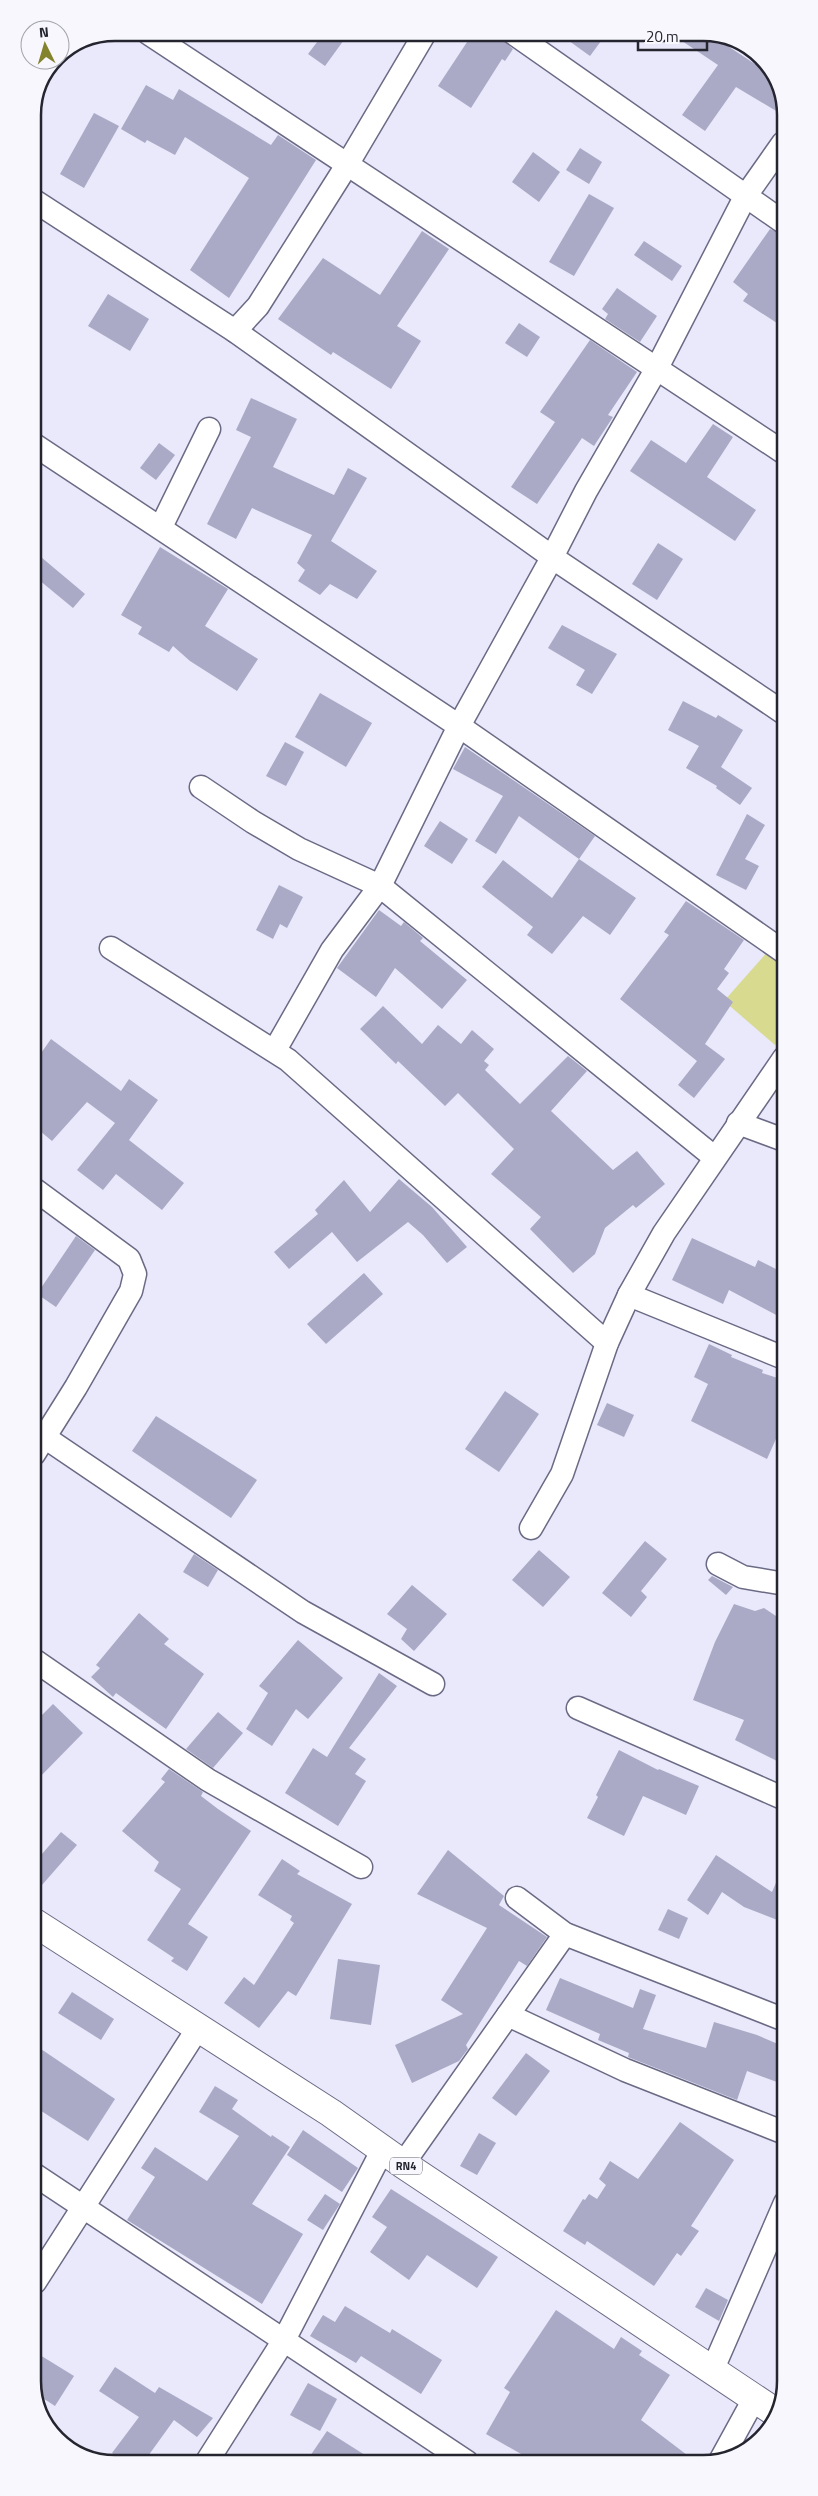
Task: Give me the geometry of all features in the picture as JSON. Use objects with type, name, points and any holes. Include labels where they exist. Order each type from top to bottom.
[{"type":"highway","name":"RN4","points":[[41,1926],[331,2112],[393,2156],[764,2406]]},
{"type":"street","points":[[162,41],[777,448]]},
{"type":"street","points":[[235,331],[258,306],[347,164],[420,41]]},
{"type":"street","points":[[524,41],[777,218]]},
{"type":"street","points":[[275,1050],[332,950],[380,886],[459,726],[657,368],[745,197],[777,152]]},
{"type":"street","points":[[41,205],[235,331],[551,557],[777,708]]},
{"type":"street","points":[[161,527],[209,429]]},
{"type":"street","points":[[41,449],[459,726],[777,947]]},
{"type":"street","points":[[202,787],[253,822],[299,849],[380,886],[714,1157]]},
{"type":"street","points":[[111,948],[275,1050],[607,1343]]},
{"type":"street","points":[[531,1528],[562,1474],[607,1343],[629,1295],[664,1233],[714,1157],[777,1068]]},
{"type":"street","points":[[738,1122],[777,1137]]},
{"type":"street","points":[[41,1194],[129,1259],[135,1274],[131,1290],[41,1436]]},
{"type":"street","points":[[629,1295],[777,1355]]},
{"type":"street","points":[[41,1443],[303,1612],[432,1684]]},
{"type":"street","points":[[718,1564],[743,1577],[777,1583]]},
{"type":"street","points":[[41,1665],[208,1780],[361,1867]]},
{"type":"street","points":[[578,1708],[777,1795]]},
{"type":"street","points":[[517,1898],[565,1934],[777,2017]]},
{"type":"street","points":[[211,2455],[284,2340],[393,2156],[508,2015],[565,1934]]},
{"type":"street","points":[[508,2015],[625,2070],[777,2130]]},
{"type":"street","points":[[41,2272],[198,2028]]},
{"type":"street","points":[[41,2179],[456,2455]]},
{"type":"street","points":[[712,2371],[777,2221]]},
{"type":"street","points":[[729,2449],[764,2406]]},
{"type":"green space","points":[[770,949],[777,956],[777,1043],[775,1045],[724,1001]]},
{"type":"building","points":[[318,41],[343,41],[325,66],[308,54]]},
{"type":"building","points":[[468,41],[503,41],[513,49],[505,61],[502,59],[471,108],[438,86]]},
{"type":"building","points":[[569,41],[601,41],[590,56]]},
{"type":"building","points":[[682,41],[708,41],[722,44],[755,63],[769,82],[777,111],[736,87],[705,131],[682,115],[718,65]]},
{"type":"building","points":[[146,85],[173,100],[179,89],[271,145],[278,135],[316,160],[229,298],[190,270],[249,178],[185,137],[175,155],[147,140],[145,143],[121,129]]},
{"type":"building","points":[[94,113],[119,126],[84,188],[60,174]]},
{"type":"building","points":[[580,148],[602,162],[589,184],[566,170]]},
{"type":"building","points":[[533,152],[560,172],[539,202],[512,182]]},
{"type":"building","points":[[589,194],[614,208],[574,276],[549,262]]},
{"type":"building","points":[[770,229],[777,232],[777,323],[743,301],[748,294],[733,282]]},
{"type":"building","points":[[422,231],[449,249],[397,326],[421,341],[391,389],[333,352],[331,355],[278,319],[323,258],[380,295]]},
{"type":"building","points":[[644,241],[682,266],[672,281],[634,255]]},
{"type":"building","points":[[617,288],[657,316],[640,342],[605,319],[608,314],[602,309]]},
{"type":"building","points":[[108,294],[149,319],[130,351],[88,326]]},
{"type":"building","points":[[519,323],[540,337],[527,357],[505,343]]},
{"type":"building","points":[[590,340],[637,372],[608,415],[613,417],[594,446],[582,438],[537,504],[511,487],[555,422],[540,412]]},
{"type":"building","points":[[251,398],[297,419],[273,467],[334,495],[348,468],[367,478],[331,541],[377,571],[357,599],[330,584],[320,595],[298,581],[305,570],[297,563],[312,535],[252,508],[236,539],[207,524],[251,437],[236,430]]},
{"type":"building","points":[[713,424],[733,437],[707,477],[756,510],[735,541],[630,471],[651,440],[686,463]]},
{"type":"building","points":[[159,443],[175,455],[156,480],[140,468]]},
{"type":"building","points":[[658,543],[683,559],[657,600],[632,584]]},
{"type":"building","points":[[160,547],[228,589],[205,626],[258,659],[237,691],[190,661],[173,646],[169,652],[138,634],[142,627],[121,615]]},
{"type":"building","points":[[41,557],[85,594],[73,608],[41,582]]},
{"type":"building","points":[[562,625],[617,654],[592,694],[576,685],[585,670],[548,648]]},
{"type":"building","points":[[320,693],[372,723],[346,767],[295,737]]},
{"type":"building","points":[[683,701],[716,718],[718,715],[743,730],[721,767],[752,788],[740,805],[716,788],[717,786],[686,768],[699,746],[668,730]]},
{"type":"building","points":[[285,742],[304,752],[286,786],[266,776]]},
{"type":"building","points":[[465,747],[595,836],[579,859],[519,816],[496,854],[475,841],[503,796],[453,769]]},
{"type":"building","points":[[747,814],[765,825],[745,859],[759,866],[746,890],[716,875]]},
{"type":"building","points":[[440,821],[468,839],[452,864],[424,846]]},
{"type":"building","points":[[579,859],[636,898],[610,935],[583,916],[552,954],[527,935],[533,927],[482,887],[503,860],[552,898]]},
{"type":"building","points":[[279,885],[303,897],[287,928],[280,924],[273,939],[256,930]]},
{"type":"building","points":[[686,901],[744,940],[724,969],[729,973],[717,989],[733,1002],[705,1044],[725,1059],[694,1098],[678,1085],[697,1061],[620,999],[669,935],[664,932]]},
{"type":"building","points":[[379,910],[401,926],[404,922],[423,938],[420,941],[467,980],[442,1009],[395,968],[376,997],[337,968]]},
{"type":"building","points":[[383,1006],[422,1044],[438,1025],[461,1044],[472,1030],[494,1049],[484,1061],[489,1065],[485,1070],[520,1104],[568,1056],[587,1071],[551,1111],[613,1170],[637,1151],[665,1184],[636,1208],[633,1205],[605,1228],[595,1254],[573,1273],[530,1229],[541,1217],[491,1174],[514,1149],[458,1093],[445,1106],[398,1061],[396,1064],[360,1029]]},
{"type":"building","points":[[51,1039],[121,1091],[129,1079],[158,1100],[129,1140],[184,1183],[162,1210],[116,1174],[103,1190],[77,1170],[115,1123],[87,1102],[52,1141],[41,1132],[41,1053]]},
{"type":"building","points":[[399,1179],[432,1207],[467,1247],[447,1263],[423,1235],[408,1222],[357,1262],[332,1232],[289,1269],[274,1252],[318,1214],[315,1210],[344,1180],[370,1212]]},
{"type":"building","points":[[76,1236],[95,1250],[56,1307],[41,1297],[41,1288]]},
{"type":"building","points":[[692,1238],[755,1267],[758,1260],[777,1270],[777,1315],[729,1290],[723,1304],[672,1280]]},
{"type":"building","points":[[364,1273],[383,1294],[326,1344],[307,1324]]},
{"type":"building","points":[[709,1344],[732,1355],[731,1357],[763,1370],[762,1373],[777,1378],[777,1437],[767,1459],[691,1421],[708,1384],[694,1377]]},
{"type":"building","points":[[505,1391],[539,1414],[499,1472],[465,1449]]},
{"type":"building","points":[[607,1403],[634,1415],[624,1437],[597,1425]]},
{"type":"building","points":[[156,1416],[257,1480],[231,1518],[132,1451]]},
{"type":"building","points":[[645,1541],[667,1559],[641,1591],[647,1597],[631,1617],[602,1593]]},
{"type":"building","points":[[539,1550],[570,1577],[543,1607],[512,1580]]},
{"type":"building","points":[[194,1554],[218,1570],[208,1587],[183,1572]]},
{"type":"building","points":[[712,1576],[733,1587],[726,1595],[708,1580]]},
{"type":"building","points":[[412,1585],[447,1614],[414,1651],[401,1639],[407,1629],[387,1614]]},
{"type":"building","points":[[734,1604],[755,1611],[764,1608],[777,1617],[777,1761],[735,1740],[744,1720],[693,1700],[715,1642]]},
{"type":"building","points":[[139,1613],[169,1639],[164,1644],[204,1674],[166,1729],[116,1693],[113,1697],[91,1677],[100,1668],[96,1665]]},
{"type":"building","points":[[298,1640],[343,1678],[308,1719],[296,1709],[272,1746],[246,1729],[268,1693],[259,1686]]},
{"type":"building","points":[[379,1673],[397,1686],[349,1748],[366,1759],[355,1774],[366,1781],[338,1826],[285,1793],[313,1748],[327,1757]]},
{"type":"building","points":[[53,1704],[83,1733],[41,1776],[41,1716]]},
{"type":"building","points":[[218,1712],[243,1733],[213,1768],[186,1749]]},
{"type":"building","points":[[619,1750],[658,1770],[699,1786],[686,1815],[643,1796],[624,1836],[587,1818],[598,1797],[596,1795]]},
{"type":"building","points":[[169,1769],[203,1792],[201,1796],[218,1809],[251,1831],[188,1924],[208,1937],[187,1971],[171,1961],[174,1958],[147,1940],[181,1889],[154,1871],[159,1862],[122,1831],[165,1782],[161,1779]]},
{"type":"building","points":[[61,1832],[77,1845],[41,1886],[41,1855]]},
{"type":"building","points":[[448,1850],[504,1896],[499,1905],[547,1937],[527,1966],[519,1961],[466,2045],[468,2049],[459,2061],[412,2083],[395,2045],[463,2014],[441,2000],[487,1928],[417,1894]]},
{"type":"building","points":[[716,1855],[772,1892],[777,1880],[777,1920],[744,1907],[722,1892],[708,1915],[687,1900]]},
{"type":"building","points":[[282,1859],[300,1871],[297,1874],[352,1904],[296,1996],[288,1991],[259,2028],[224,2003],[244,1977],[254,1985],[294,1923],[290,1920],[292,1916],[258,1895]]},
{"type":"building","points":[[668,1909],[688,1918],[679,1939],[658,1930]]},
{"type":"building","points":[[338,1959],[380,1965],[371,2025],[330,2019]]},
{"type":"building","points":[[560,1978],[633,2008],[640,1989],[656,1995],[643,2029],[706,2048],[714,2022],[757,2035],[777,2044],[777,2082],[747,2071],[737,2100],[628,2057],[629,2053],[598,2040],[600,2034],[546,2010]]},
{"type":"building","points":[[72,1992],[114,2019],[101,2040],[58,2013]]},
{"type":"building","points":[[41,2049],[115,2099],[88,2141],[41,2111]]},
{"type":"building","points":[[526,2053],[550,2071],[516,2116],[492,2098]]},
{"type":"building","points":[[215,2086],[238,2100],[232,2109],[271,2137],[272,2135],[290,2147],[252,2204],[303,2234],[262,2304],[127,2220],[155,2177],[141,2168],[155,2147],[207,2181],[239,2136],[199,2112]]},
{"type":"building","points":[[680,2122],[734,2160],[691,2226],[699,2231],[681,2256],[677,2253],[654,2286],[587,2241],[585,2245],[563,2231],[583,2199],[585,2200],[589,2194],[597,2199],[606,2185],[599,2179],[610,2161],[638,2179]]},
{"type":"building","points":[[303,2130],[358,2168],[342,2192],[287,2155]]},
{"type":"building","points":[[479,2133],[496,2143],[477,2175],[460,2166]]},
{"type":"building","points":[[391,2189],[498,2257],[477,2288],[427,2255],[409,2280],[370,2252],[387,2227],[372,2217]]},
{"type":"building","points":[[325,2194],[340,2204],[323,2230],[307,2220]]},
{"type":"building","points":[[706,2288],[728,2300],[719,2321],[695,2307]]},
{"type":"building","points":[[345,2306],[390,2333],[392,2329],[442,2360],[421,2394],[361,2356],[356,2363],[310,2336],[323,2315],[335,2322]]},
{"type":"building","points":[[556,2310],[614,2349],[621,2337],[642,2351],[639,2355],[670,2375],[641,2420],[687,2455],[523,2455],[486,2434],[510,2392],[504,2388]]},
{"type":"building","points":[[41,2356],[74,2376],[55,2406],[44,2399],[41,2381]]},
{"type":"building","points":[[115,2367],[155,2393],[159,2387],[213,2418],[197,2437],[174,2420],[149,2455],[115,2455],[112,2453],[139,2417],[99,2391]]},
{"type":"building","points":[[308,2383],[337,2399],[320,2431],[290,2415]]},
{"type":"building","points":[[327,2431],[365,2455],[311,2455]]}]
